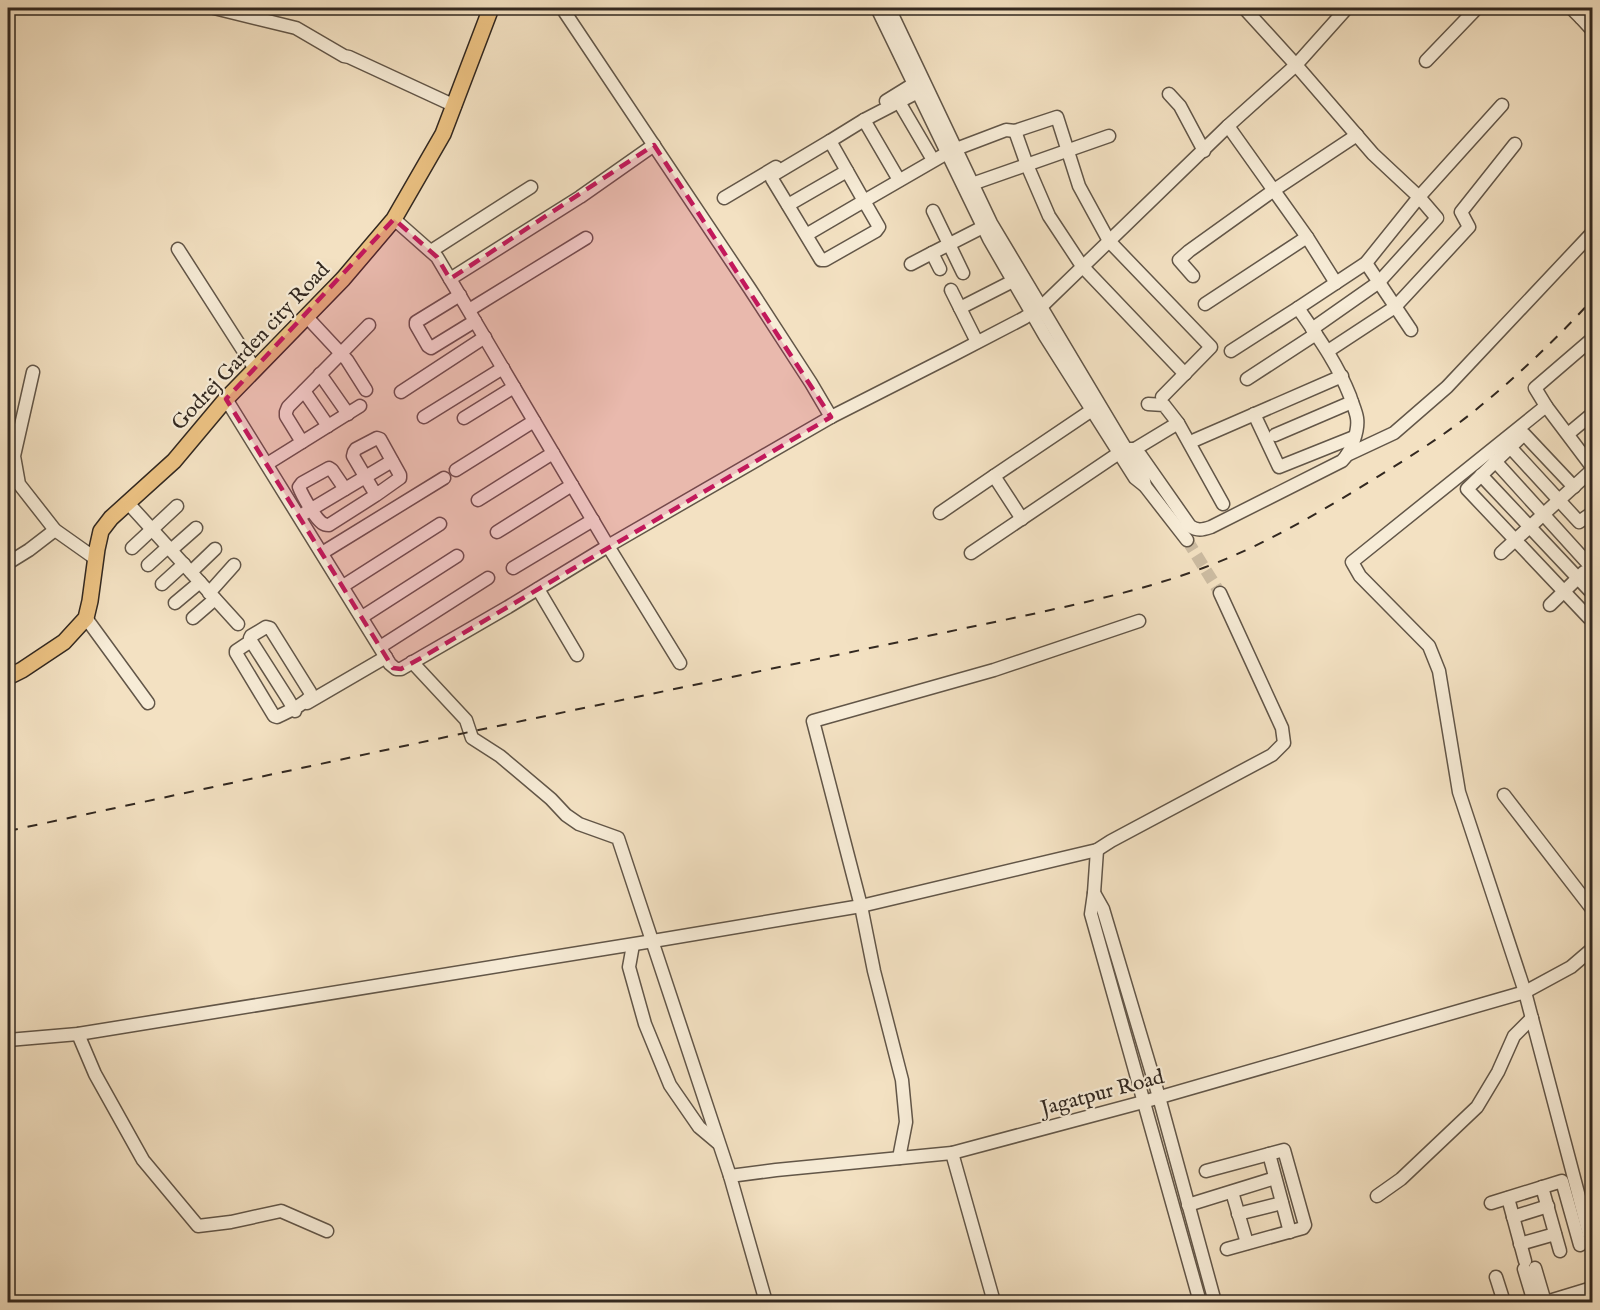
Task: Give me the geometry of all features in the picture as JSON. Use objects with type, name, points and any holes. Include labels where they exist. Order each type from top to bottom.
[{"type":"main road","name":"Godrej Garden city Road","points":[[86,618],[101,531],[111,518],[174,461],[226,399],[342,279],[394,219],[443,134],[491,8]]},
{"type":"main road","points":[[8,677],[64,642],[86,618]]},
{"type":"street","points":[[214,8],[296,28],[344,56],[455,106]]},
{"type":"street","points":[[562,8],[756,298],[831,417]]},
{"type":"street","points":[[877,8],[952,151],[972,184],[1036,310],[1092,410],[1195,530],[1211,527],[1334,465],[1347,455],[1394,433],[1447,387],[1593,233]]},
{"type":"street","points":[[889,8],[918,84]]},
{"type":"street","points":[[1244,8],[1373,154],[1419,197],[1437,218],[1379,282],[1314,332],[1247,379]]},
{"type":"street","points":[[226,399],[393,668],[401,669],[831,417],[1036,310],[1228,126],[1296,65],[1347,8]]},
{"type":"street","points":[[1426,61],[1477,8]]},
{"type":"street","points":[[1571,8],[1593,30]]},
{"type":"street","points":[[1581,18],[1593,11]]},
{"type":"street","points":[[830,141],[879,227],[876,231],[824,261],[821,260],[771,177],[864,120],[899,102],[918,84]]},
{"type":"street","points":[[724,198],[918,84]]},
{"type":"street","points":[[1169,94],[1180,106],[1204,151]]},
{"type":"street","points":[[899,102],[933,160]]},
{"type":"street","points":[[1231,351],[1366,263],[1419,197],[1502,105]]},
{"type":"street","points":[[806,235],[952,151],[1006,130],[1015,131],[1057,117],[1078,186],[1109,240],[1211,347],[1162,397]]},
{"type":"street","points":[[864,120],[899,180]]},
{"type":"street","points":[[1228,126],[1307,237],[1336,283]]},
{"type":"street","points":[[1015,131],[1049,216],[1082,266],[1185,374]]},
{"type":"street","points":[[1193,276],[1179,260],[1188,250],[1357,135]]},
{"type":"street","points":[[972,184],[1109,136]]},
{"type":"street","points":[[1328,351],[1395,307],[1469,227],[1461,212],[1515,144]]},
{"type":"street","points":[[450,279],[580,197],[654,145]]},
{"type":"street","points":[[952,151],[983,227],[1013,281],[1036,310],[1143,475],[1145,486],[1187,540]]},
{"type":"street","points":[[788,205],[847,171]]},
{"type":"street","points":[[431,252],[531,187]]},
{"type":"street","points":[[933,211],[963,273]]},
{"type":"street","points":[[394,219],[438,257],[592,520],[680,663]]},
{"type":"street","points":[[911,264],[983,227]]},
{"type":"street","points":[[1205,304],[1307,237]]},
{"type":"street","points":[[460,295],[416,322],[416,326],[431,348],[472,316],[586,238]]},
{"type":"street","points":[[178,249],[255,369]]},
{"type":"street","points":[[932,253],[978,342]]},
{"type":"street","points":[[1366,263],[1411,330]]},
{"type":"street","points":[[960,308],[1013,281]]},
{"type":"street","points":[[1299,308],[1328,351],[1342,376],[1352,402],[1357,420],[1347,455]]},
{"type":"street","points":[[306,316],[340,353],[366,390]]},
{"type":"street","points":[[302,442],[286,416],[286,412],[304,390],[369,325]]},
{"type":"street","points":[[401,392],[484,337]]},
{"type":"street","points":[[1502,553],[1593,468],[1546,406],[1535,387],[1593,339]]},
{"type":"street","points":[[424,417],[503,368]]},
{"type":"street","points":[[33,372],[14,456],[13,483],[55,530],[96,559]]},
{"type":"street","points":[[320,374],[348,414]]},
{"type":"street","points":[[1195,440],[1342,376]]},
{"type":"street","points":[[464,418],[514,387]]},
{"type":"street","points":[[304,390],[328,426]]},
{"type":"street","points":[[1275,435],[1352,402]]},
{"type":"street","points":[[1148,404],[1164,405],[1178,423],[1223,504]]},
{"type":"street","points":[[267,464],[360,406]]},
{"type":"street","points":[[1546,406],[1352,562],[1360,576],[1429,646],[1438,671],[1459,792],[1525,992],[1586,1246]]},
{"type":"street","points":[[940,513],[1092,410]]},
{"type":"street","points":[[1254,414],[1287,487]]},
{"type":"street","points":[[1568,434],[1593,414]]},
{"type":"street","points":[[456,470],[534,421]]},
{"type":"street","points":[[971,553],[1127,451],[1178,423]]},
{"type":"street","points":[[1574,487],[1524,434],[1467,489],[1589,618]]},
{"type":"street","points":[[1279,467],[1354,436]]},
{"type":"street","points":[[345,489],[329,468],[299,487],[321,523],[328,525],[376,495],[400,478],[380,439],[377,438],[356,449],[353,456],[376,495]]},
{"type":"street","points":[[1509,447],[1579,522],[1593,513]]},
{"type":"street","points":[[478,500],[553,453]]},
{"type":"street","points":[[299,517],[392,461]]},
{"type":"street","points":[[1495,461],[1592,566],[1550,605]]},
{"type":"street","points":[[1481,475],[1593,593]]},
{"type":"street","points":[[994,476],[1022,519]]},
{"type":"street","points":[[322,553],[444,478]]},
{"type":"street","points":[[497,532],[572,485]]},
{"type":"street","points":[[128,503],[238,624]]},
{"type":"street","points":[[132,548],[177,506]]},
{"type":"street","points":[[513,568],[592,520]]},
{"type":"street","points":[[343,586],[440,524]]},
{"type":"street","points":[[148,565],[196,528]]},
{"type":"street","points":[[8,563],[55,530]]},
{"type":"street","points":[[162,584],[215,549]]},
{"type":"street","points":[[362,617],[457,556]]},
{"type":"street","points":[[193,618],[212,596],[234,564]]},
{"type":"street","points":[[277,722],[383,652],[488,578]]},
{"type":"street","points":[[175,603],[200,582]]},
{"type":"street","points":[[538,589],[577,655]]},
{"type":"street","points":[[8,1040],[78,1034],[653,942],[861,906],[1096,850],[1272,755],[1284,743],[1282,728],[1220,593]]},
{"type":"street","points":[[86,618],[148,703]]},
{"type":"street","points":[[899,1158],[906,1122],[902,1080],[874,971],[861,906],[813,720],[994,670],[1139,621]]},
{"type":"street","points":[[266,627],[270,628],[292,664],[311,696],[294,710],[277,717],[274,716],[236,651],[266,627]]},
{"type":"street","points":[[251,641],[294,710]]},
{"type":"street","points":[[412,662],[466,720],[472,738],[501,756],[579,824],[618,838],[730,1176],[766,1302]]},
{"type":"street","points":[[256,685],[292,664]]},
{"type":"street","points":[[1504,795],[1593,909]]},
{"type":"street","points":[[1096,850],[1091,914],[1200,1302]]},
{"type":"street","points":[[1094,893],[1103,909],[1123,974],[1215,1302]]},
{"type":"street","points":[[633,945],[629,967],[645,1024],[670,1085],[699,1127],[719,1143]]},
{"type":"street","name":"Jagatpur Road","points":[[730,1176],[952,1153],[1143,1102],[1525,992],[1571,967],[1593,949]]},
{"type":"street","points":[[1109,978],[1123,974]]},
{"type":"street","points":[[1377,1196],[1401,1179],[1477,1107],[1498,1072],[1514,1036],[1532,1018]]},
{"type":"street","points":[[78,1034],[95,1074],[143,1160],[198,1226],[231,1222],[281,1211],[327,1231]]},
{"type":"street","points":[[1206,1172],[1285,1151],[1305,1225],[1303,1228],[1227,1249]]},
{"type":"street","points":[[952,1153],[994,1302]]},
{"type":"street","points":[[1269,1154],[1290,1232]]},
{"type":"street","points":[[1188,1205],[1275,1178]]},
{"type":"street","points":[[1491,1203],[1562,1181],[1577,1213]]},
{"type":"street","points":[[1542,1186],[1560,1251]]},
{"type":"street","points":[[1232,1192],[1247,1243]]},
{"type":"street","points":[[1508,1198],[1528,1266],[1546,1302],[1593,1288]]},
{"type":"street","points":[[1238,1214],[1282,1203]]},
{"type":"street","points":[[1513,1217],[1548,1206]]},
{"type":"street","points":[[1552,1221],[1577,1213]]},
{"type":"street","points":[[1520,1244],[1555,1234]]},
{"type":"street","points":[[1528,1266],[1534,1302]]},
{"type":"street","points":[[1496,1277],[1499,1301]]},
{"type":"highlighted area","points":[[654,145],[831,417],[421,658],[401,669],[393,668],[226,399],[394,219],[437,257],[450,279]]},
{"type":"tunnel","points":[[1187,540],[1220,593]]},
{"type":"railway","points":[[8,831],[1028,615],[1182,576],[1242,552],[1280,533],[1353,492],[1437,439],[1513,378],[1592,300]]}]
